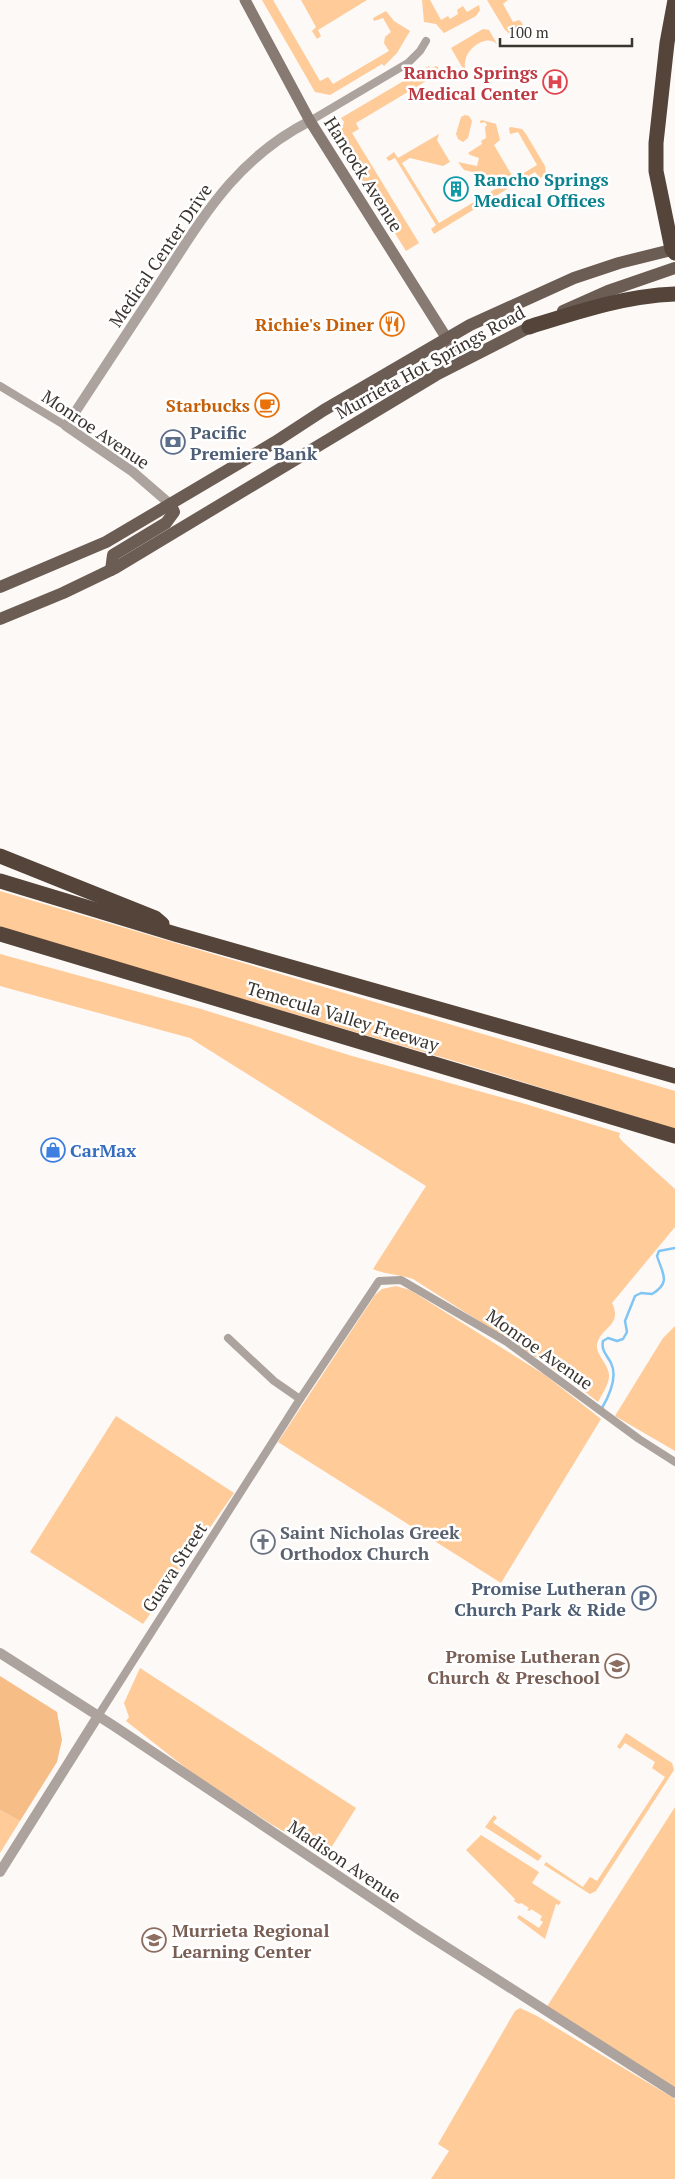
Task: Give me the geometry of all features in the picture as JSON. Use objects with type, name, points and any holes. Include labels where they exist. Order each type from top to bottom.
[{"type":"highway","points":[[674,250],[656,171],[656,143],[667,43],[675,0]]},
{"type":"highway","points":[[529,327],[614,302],[654,295],[675,294]]},
{"type":"highway","points":[[0,856],[155,918],[174,934]]},
{"type":"highway","name":"Temecula Valley Freeway","points":[[0,881],[174,934],[675,1076]]},
{"type":"highway","name":"Temecula Valley Freeway","points":[[0,934],[675,1136]]},
{"type":"highway","points":[[0,940],[107,965]]},
{"type":"main road","name":"Hancock Avenue","points":[[245,0],[310,121],[461,361]]},
{"type":"main road","name":"Murrieta Hot Springs Road","points":[[0,587],[106,542],[446,338],[507,307],[574,278],[619,263],[674,250]]},
{"type":"main road","name":"Murrieta Hot Springs Road","points":[[0,619],[63,593],[111,570],[284,467],[333,435],[461,361],[529,327],[608,292],[675,268]]},
{"type":"main road","points":[[111,570],[113,555],[166,523],[174,512],[170,504]]},
{"type":"street","name":"Medical Center Drive","points":[[66,426],[198,224],[222,191],[263,152],[289,132],[408,63],[420,51],[426,41]]},
{"type":"street","name":"Monroe Avenue","points":[[0,386],[66,426],[133,472],[170,504]]},
{"type":"street","name":"Monroe Avenue","points":[[379,1281],[402,1280],[507,1342],[639,1439],[675,1462]]},
{"type":"street","name":"Guava Street","points":[[0,1872],[300,1399],[379,1281]]},
{"type":"street","points":[[228,1338],[274,1381],[300,1399]]},
{"type":"street","name":"Madison Avenue","points":[[0,1653],[418,1929],[675,2093]]},
{"type":"shaded area","points":[[262,0],[273,0],[320,81],[328,77],[333,84],[389,51],[384,43],[385,37],[391,32],[383,18],[374,21],[373,18],[386,11],[394,21],[410,31],[397,53],[384,66],[382,64],[330,95],[315,92]]},
{"type":"shaded area","points":[[301,0],[367,0],[318,30],[321,36],[317,39],[312,31],[316,27]]},
{"type":"shaded area","points":[[422,0],[430,0],[441,20],[448,16],[450,19],[458,14],[457,10],[463,6],[467,12],[479,5],[480,10],[476,16],[444,33],[436,24],[424,22]]},
{"type":"shaded area","points":[[487,0],[508,0],[503,4],[513,22],[519,20],[523,24],[520,34],[511,35],[505,30]]},
{"type":"shaded area","points":[[483,29],[489,30],[497,44],[488,40],[474,46],[465,60],[466,74],[451,48]]},
{"type":"shaded area","points":[[429,66],[430,68],[437,66],[444,78],[442,79],[438,74],[356,123],[359,129],[352,133],[419,243],[406,251],[336,138],[340,135],[344,122],[341,118]]},
{"type":"shaded area","points":[[469,116],[472,121],[468,138],[463,142],[458,139],[456,134],[461,117]]},
{"type":"shaded area","points":[[482,120],[496,124],[500,140],[494,145],[514,179],[537,165],[518,132],[510,134],[509,128],[511,127],[522,129],[526,134],[545,166],[546,175],[540,178],[535,172],[434,234],[431,229],[436,225],[395,158],[389,161],[386,158],[394,152],[398,158],[439,134],[437,140],[450,162],[443,166],[410,158],[402,163],[439,223],[502,185],[499,178],[464,170],[458,162],[477,166],[479,158],[468,153],[482,144],[481,141],[486,138],[485,127],[487,125],[485,122],[480,123]]},
{"type":"shaded area","points":[[0,891],[675,1091],[675,1129],[461,1063],[0,928]]},
{"type":"shaded area","points":[[0,954],[201,1009],[352,1056],[522,1103],[620,1133],[619,1137],[622,1141],[675,1189],[675,1227],[612,1303],[615,1316],[599,1338],[597,1344],[598,1352],[609,1373],[606,1387],[598,1402],[565,1376],[413,1279],[373,1269],[426,1186],[190,1038],[0,986]]},
{"type":"shaded area","points":[[396,1286],[410,1290],[545,1375],[601,1419],[501,1583],[278,1442],[375,1295],[382,1289]]},
{"type":"shaded area","points":[[675,1326],[675,1451],[615,1416],[663,1338]]},
{"type":"shaded area","points":[[116,1416],[234,1493],[143,1624],[30,1552]]},
{"type":"shaded area","points":[[140,1668],[356,1808],[326,1856],[271,1824],[191,1772],[126,1721],[129,1717],[124,1703]]},
{"type":"shaded area","points":[[0,1676],[57,1712],[62,1740],[57,1762],[20,1821],[0,1810]]},
{"type":"shaded area","points":[[626,1733],[672,1763],[674,1770],[596,1891],[590,1894],[544,1865],[546,1862],[583,1887],[590,1877],[597,1881],[665,1777],[652,1768],[655,1762],[625,1743],[620,1749],[617,1747]]},
{"type":"shaded area","points":[[675,1807],[675,2088],[546,2008]]},
{"type":"shaded area","points":[[0,1810],[20,1821],[0,1853]]},
{"type":"shaded area","points":[[494,1815],[497,1818],[493,1822],[495,1824],[542,1856],[538,1861],[485,1827]]},
{"type":"shaded area","points":[[481,1835],[539,1872],[532,1883],[561,1902],[559,1905],[556,1904],[545,1939],[517,1918],[519,1915],[539,1928],[543,1922],[540,1920],[542,1916],[531,1909],[530,1911],[527,1910],[529,1908],[514,1901],[515,1899],[466,1850]]},
{"type":"shaded area","points":[[520,2008],[537,2016],[675,2099],[675,2179],[431,2179],[449,2151],[438,2144],[515,2011]]},
{"type":"waterway","points":[[602,1408],[610,1392],[614,1374],[604,1350],[603,1341],[608,1338],[617,1341],[623,1339],[627,1332],[625,1321],[635,1296],[641,1293],[652,1294],[658,1290],[664,1281],[657,1256],[659,1251],[675,1248]]},
{"type":"place","name":"Rancho Springs Medical Center","points":[[555,82]]},
{"type":"place","name":"Rancho Springs Medical Offices","points":[[456,189]]},
{"type":"place","name":"Richie's Diner","points":[[392,324]]},
{"type":"place","name":"Starbucks","points":[[267,405]]},
{"type":"place","name":"Pacific Premiere Bank","points":[[173,442]]},
{"type":"place","name":"CarMax","points":[[53,1150]]},
{"type":"place","name":"Saint Nicholas Greek Orthodox Church","points":[[263,1542]]},
{"type":"place","name":"Promise Lutheran Church Park & Ride","points":[[644,1598]]},
{"type":"place","name":"Promise Lutheran Church & Preschool","points":[[617,1666]]},
{"type":"place","name":"Murrieta Regional Learning Center","points":[[154,1940]]}]
